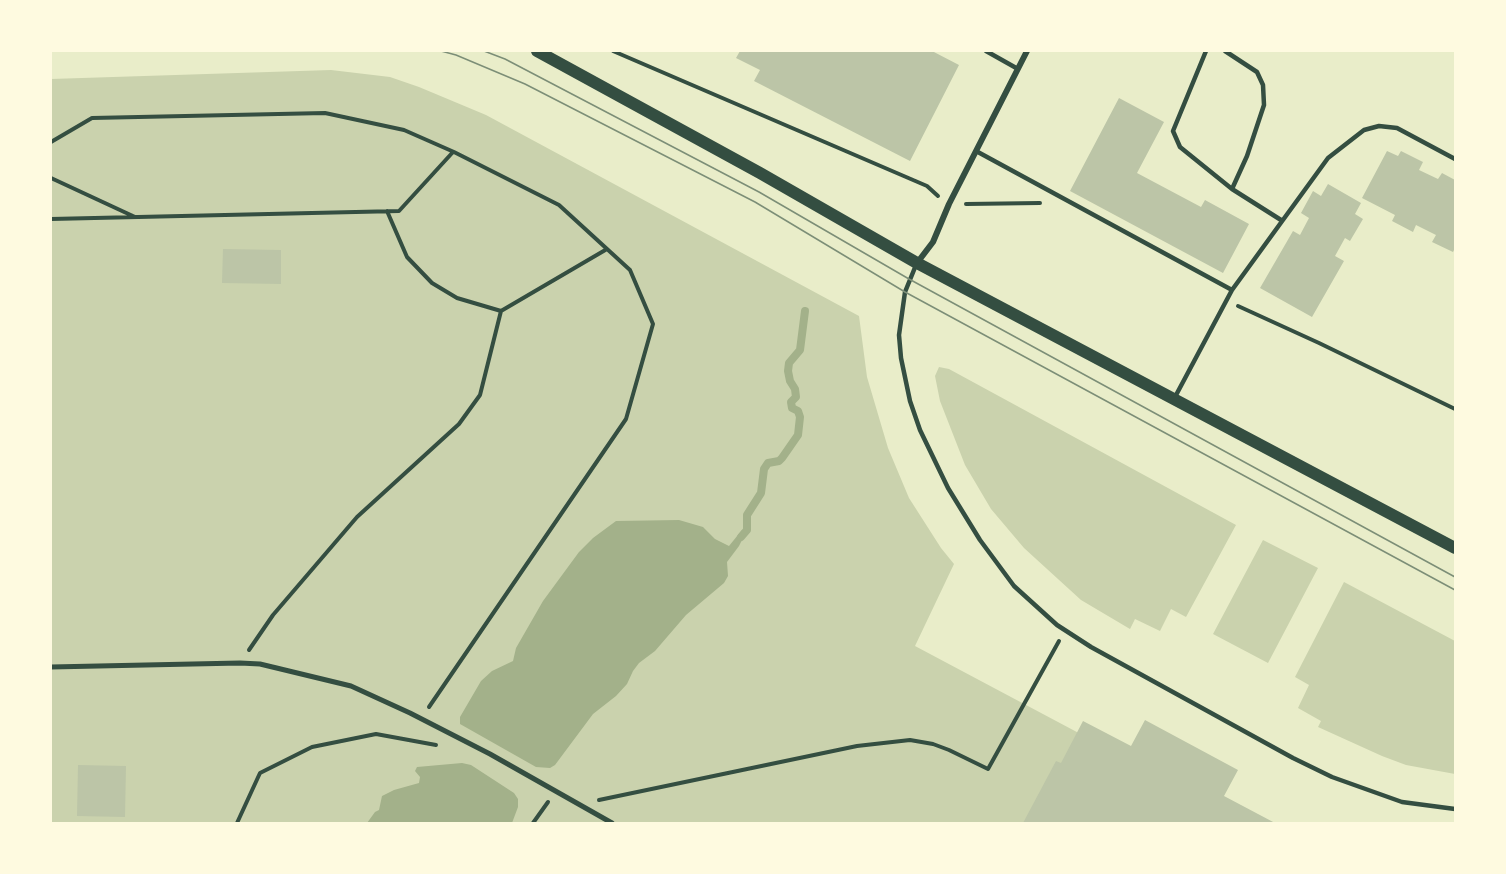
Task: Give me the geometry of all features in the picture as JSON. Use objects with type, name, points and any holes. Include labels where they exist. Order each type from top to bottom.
[{"type":"main road","points":[[537,51],[549,54],[917,263],[1455,548]]},
{"type":"street","points":[[917,263],[933,242],[948,204],[1027,51]]},
{"type":"street","points":[[51,666],[260,664],[351,686],[421,719],[556,790],[612,823]]},
{"type":"lane","points":[[987,51],[1018,69]]},
{"type":"lane","points":[[1206,51],[1173,131],[1180,147],[1232,189],[1281,220]]},
{"type":"lane","points":[[1225,51],[1257,72],[1263,85],[1264,105],[1247,156],[1232,189]]},
{"type":"lane","points":[[1173,399],[1232,290],[1328,158],[1364,130],[1379,126],[1397,128],[1455,159]]},
{"type":"lane","points":[[976,151],[1232,290]]},
{"type":"lane","points":[[917,263],[905,292],[900,317],[899,335],[904,380],[920,430],[948,488],[965,518],[1014,586],[1065,630],[1101,653],[1293,758],[1332,777],[1402,802],[1455,809]]},
{"type":"path","points":[[613,51],[927,186],[948,204],[1043,203]]},
{"type":"path","points":[[51,142],[92,118],[325,114],[404,129],[559,205],[630,270],[653,324],[626,419],[421,719]]},
{"type":"path","points":[[51,219],[399,211],[453,152]]},
{"type":"path","points":[[51,178],[136,217]]},
{"type":"path","points":[[387,211],[407,257],[432,284],[457,298],[501,311]]},
{"type":"path","points":[[240,663],[273,615],[357,517],[459,424],[480,395],[501,311],[607,249]]},
{"type":"path","points":[[1227,301],[1455,409]]},
{"type":"path","points":[[578,805],[885,742],[910,740],[933,744],[988,769],[1065,630]]},
{"type":"path","points":[[237,823],[260,773],[312,747],[376,734],[445,746]]},
{"type":"path","points":[[533,823],[556,790]]},
{"type":"shaded area","points":[[331,70],[390,77],[486,115],[859,316],[867,377],[888,448],[909,498],[954,564],[915,646],[1248,823],[51,823],[51,79]]},
{"type":"shaded area","points":[[939,367],[949,369],[1236,525],[1186,617],[1171,609],[1160,631],[1135,619],[1130,629],[1081,600],[1024,548],[991,509],[965,465],[940,401],[935,376]]},
{"type":"shaded area","points":[[679,520],[703,527],[715,539],[729,546],[742,530],[747,530],[727,562],[728,576],[724,583],[686,615],[655,651],[639,663],[627,684],[593,714],[555,765],[550,768],[536,767],[460,724],[460,717],[481,681],[492,671],[513,661],[516,648],[543,601],[579,552],[593,538],[616,521]]},
{"type":"shaded area","points":[[1263,540],[1318,568],[1268,663],[1213,634]]},
{"type":"shaded area","points":[[1344,582],[1455,641],[1455,774],[1406,765],[1382,756],[1318,727],[1321,721],[1298,708],[1309,685],[1295,677]]},
{"type":"shaded area","points":[[462,763],[471,765],[514,793],[518,799],[518,807],[512,823],[367,823],[379,810],[382,796],[419,783],[420,777],[415,771],[417,767]]},
{"type":"building","points":[[740,51],[932,51],[959,65],[910,161],[754,81],[760,70],[736,58]]},
{"type":"building","points":[[1119,98],[1164,122],[1137,173],[1201,207],[1205,200],[1249,224],[1223,273],[1070,191]]},
{"type":"building","points":[[1387,151],[1398,156],[1401,151],[1423,162],[1419,170],[1438,179],[1442,173],[1455,180],[1455,248],[1453,252],[1432,242],[1436,235],[1416,225],[1413,232],[1392,221],[1395,215],[1362,198]]},
{"type":"building","points":[[1328,184],[1361,203],[1355,214],[1363,219],[1350,241],[1345,238],[1335,256],[1344,261],[1312,317],[1260,288],[1293,231],[1300,235],[1309,218],[1301,213],[1313,191],[1321,196]]},
{"type":"building","points":[[223,249],[281,250],[281,284],[222,283]]},
{"type":"building","points":[[1145,720],[1238,770],[1224,796],[1275,823],[1023,823],[1056,761],[1061,763],[1083,721],[1131,746]]},
{"type":"building","points":[[78,765],[126,766],[125,817],[77,816]]},
{"type":"waterway","points":[[741,537],[747,530],[747,515],[761,493],[764,469],[768,463],[779,461],[798,435],[800,417],[798,411],[792,408],[791,402],[796,397],[788,371],[789,363],[800,350],[805,311]]},
{"type":"tram line","points":[[441,51],[525,84],[755,202],[905,292],[1455,590]]},
{"type":"tram line","points":[[484,51],[505,59],[759,192],[909,279],[1455,577]]}]
